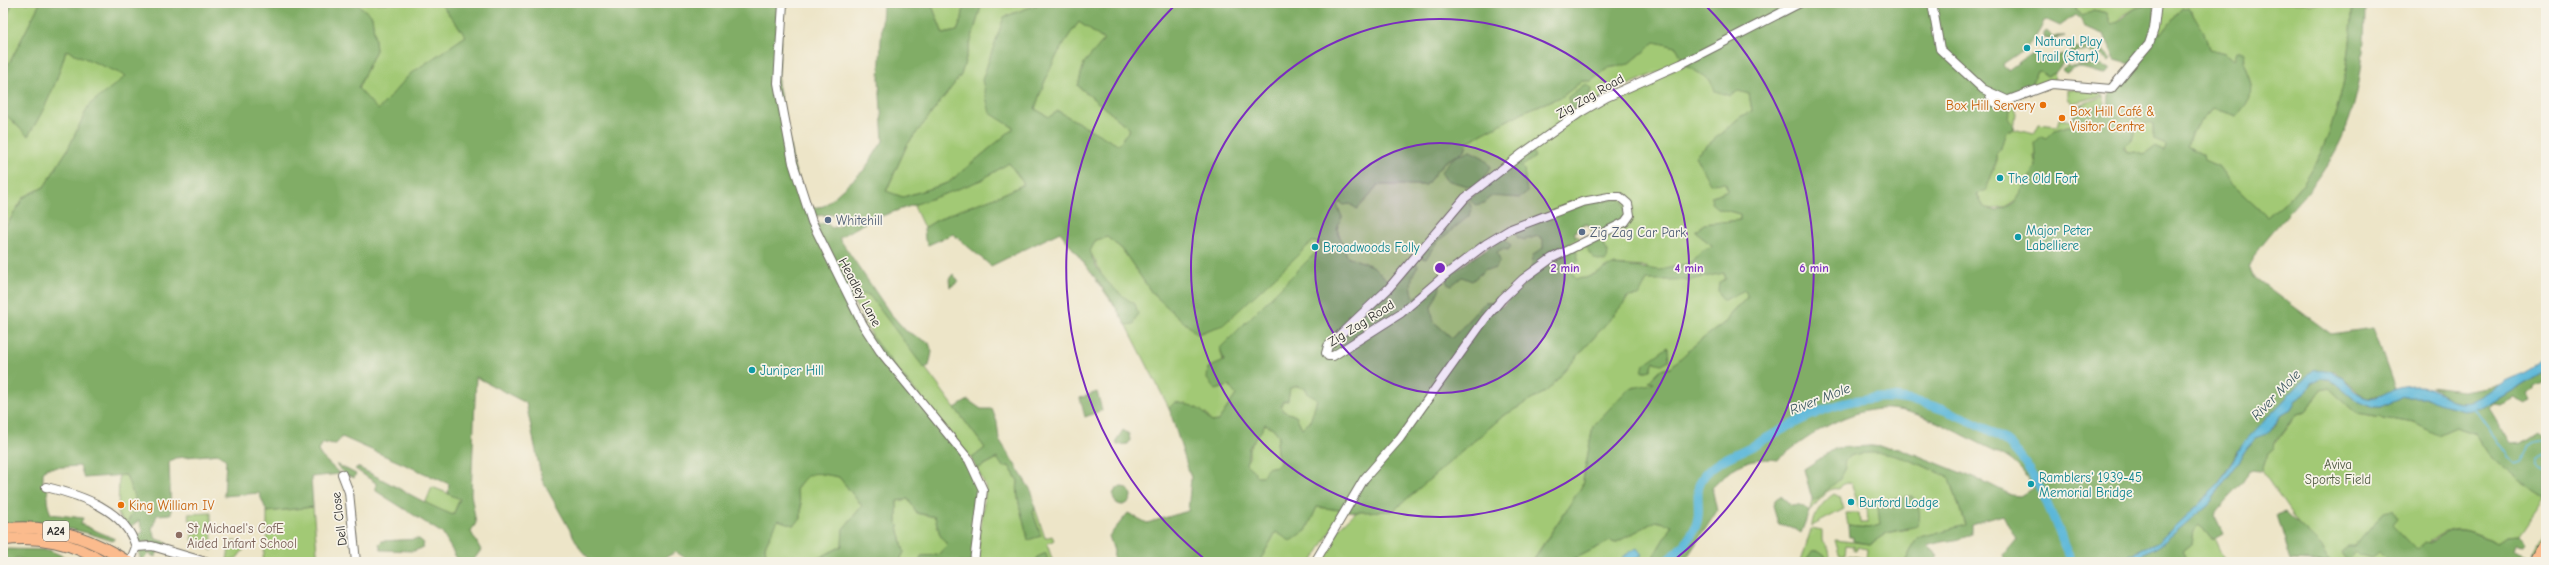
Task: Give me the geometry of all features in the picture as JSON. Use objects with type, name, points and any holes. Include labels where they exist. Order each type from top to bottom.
[{"type":"highway","name":"A24","points":[[3,529],[54,530],[77,536],[105,548],[129,562]]},
{"type":"highway","name":"A24","points":[[3,540],[46,541],[84,552],[102,562]]},
{"type":"main road","points":[[2536,562],[2546,542]]},
{"type":"street","name":"Headley Lane","points":[[783,3],[778,83],[793,163],[812,222],[863,325],[880,351],[969,460],[980,480],[983,494],[974,562]]},
{"type":"street","name":"Zig Zag Road","points":[[1315,562],[1364,479],[1400,438],[1485,319],[1502,299],[1523,278],[1552,258],[1625,222],[1630,215],[1628,204],[1620,197],[1598,198],[1567,207],[1524,223],[1486,244],[1428,288],[1401,313],[1333,356],[1328,356],[1326,353],[1328,346],[1388,289],[1468,195],[1523,152],[1581,112],[1607,97],[1681,64],[1800,3]]},
{"type":"street","points":[[1932,3],[1940,49],[1974,82],[1989,92],[1995,103],[2009,101],[2052,84],[2111,89],[2149,44],[2154,29],[2157,3]]},
{"type":"street","name":"Dell Close","points":[[342,474],[349,492],[356,562]]},
{"type":"street","points":[[46,487],[86,499],[104,509],[123,523],[136,547]]},
{"type":"street","points":[[136,547],[152,546],[189,555],[206,562]]},
{"type":"street","points":[[129,562],[136,547]]},
{"type":"street","points":[[105,548],[102,554],[105,562]]},
{"type":"green space","points":[[3,3],[12,3],[3,29]]},
{"type":"green space","points":[[12,3],[40,3],[10,62],[3,68],[3,29]]},
{"type":"green space","points":[[40,3],[356,3],[372,16],[376,50],[358,88],[378,110],[410,74],[466,36],[440,3],[783,3],[778,83],[793,163],[813,225],[826,223],[832,228],[842,225],[839,214],[814,216],[811,208],[824,206],[864,170],[883,141],[879,79],[883,3],[931,3],[943,34],[957,31],[962,19],[964,3],[982,3],[961,75],[907,145],[886,191],[903,197],[948,183],[1014,128],[990,113],[982,80],[1004,17],[1041,3],[2077,3],[2076,10],[2083,16],[2093,10],[2107,13],[2111,24],[2136,8],[2148,4],[2154,5],[2157,32],[2161,35],[2182,8],[2189,7],[2204,32],[2209,49],[2226,53],[2234,60],[2237,51],[2245,51],[2244,64],[2251,84],[2250,99],[2237,116],[2213,108],[2192,132],[2187,146],[2203,155],[2204,160],[2220,167],[2232,184],[2267,217],[2301,186],[2313,168],[2332,123],[2340,99],[2349,49],[2352,3],[2365,3],[2363,56],[2354,105],[2346,129],[2322,173],[2305,195],[2265,240],[2252,259],[2249,267],[2254,277],[2331,334],[2373,328],[2395,389],[2384,395],[2367,397],[2359,393],[2335,371],[2313,370],[2237,452],[2217,486],[2157,543],[2114,562],[2007,562],[2004,555],[2016,540],[2003,515],[1972,524],[1972,534],[1967,537],[1927,546],[1938,556],[1934,562],[1905,562],[1917,538],[1965,525],[1950,478],[1913,462],[1889,455],[1863,453],[1849,456],[1844,463],[1846,468],[1840,479],[1813,502],[1804,469],[1836,448],[1869,446],[1899,448],[1989,484],[2011,495],[2020,496],[2033,488],[2021,470],[2008,458],[2001,454],[1928,418],[1903,411],[1879,409],[1851,415],[1825,427],[1777,460],[1766,459],[1749,461],[1734,468],[1712,488],[1717,511],[1684,562],[1650,562],[1672,525],[1656,521],[1615,543],[1610,541],[1568,562],[1535,562],[1534,559],[1582,486],[1593,426],[1627,390],[1654,382],[1649,381],[1660,370],[1670,368],[1697,343],[1724,323],[1735,308],[1748,298],[1745,290],[1722,301],[1718,291],[1719,282],[1726,279],[1724,273],[1690,280],[1647,280],[1639,296],[1627,297],[1625,302],[1547,391],[1503,416],[1393,511],[1356,512],[1317,507],[1306,531],[1290,541],[1276,532],[1259,562],[1113,562],[1114,551],[1109,536],[1128,513],[1147,523],[1188,511],[1191,478],[1169,408],[1175,402],[1186,404],[1200,410],[1211,422],[1218,421],[1236,395],[1229,386],[1216,390],[1207,379],[1208,368],[1224,361],[1220,348],[1321,247],[1320,243],[1312,242],[1223,325],[1197,334],[1152,293],[1122,249],[1107,237],[1096,240],[1090,251],[1097,267],[1114,288],[1135,304],[1138,313],[1134,324],[1126,325],[1109,296],[1060,232],[991,266],[953,234],[928,245],[925,240],[924,228],[948,215],[999,196],[1024,184],[1009,163],[981,180],[870,220],[839,238],[890,313],[906,331],[929,343],[932,352],[929,366],[924,368],[869,295],[857,294],[847,299],[857,318],[968,461],[980,489],[972,562],[919,562],[921,556],[938,555],[947,545],[940,535],[935,517],[917,513],[908,499],[897,501],[897,522],[904,552],[899,562],[811,562],[842,546],[843,529],[862,506],[839,477],[813,474],[805,478],[796,490],[801,504],[801,519],[793,525],[778,520],[765,546],[767,562],[691,562],[676,552],[657,562],[592,562],[581,550],[542,480],[526,403],[476,377],[471,494],[476,523],[471,532],[481,550],[472,562],[459,562],[442,533],[376,491],[376,483],[355,469],[357,467],[453,515],[460,499],[448,494],[449,484],[342,437],[336,444],[323,443],[318,451],[322,457],[340,474],[311,477],[313,507],[267,512],[259,493],[224,496],[226,460],[219,454],[175,458],[169,462],[171,514],[157,515],[152,529],[156,539],[166,542],[166,546],[147,542],[137,543],[135,537],[143,532],[139,520],[131,527],[127,524],[133,511],[132,502],[135,499],[126,475],[84,478],[80,466],[47,468],[43,473],[43,485],[48,489],[47,502],[51,514],[83,518],[81,524],[115,539],[112,541],[71,529],[46,526],[3,526],[3,231],[24,197],[44,187],[68,149],[89,105],[126,76],[66,50],[59,73],[50,94],[28,136],[3,112],[3,68],[10,62]],"holes":[[[2075,15],[2081,20],[2084,27],[2104,34],[2115,60],[2130,64],[2109,95],[2108,108],[2097,106],[2087,111],[2084,105],[2076,105],[2074,124],[2055,130],[2047,138],[2042,136],[2034,143],[2036,167],[2013,204],[1997,211],[1984,207],[1977,194],[1986,190],[1996,163],[1996,153],[2001,147],[2006,132],[2013,130],[2014,125],[2009,119],[2010,109],[2007,104],[2032,86],[2036,72],[2040,71],[2047,76],[2055,73],[2066,59],[2065,55],[2041,59],[2035,53],[2029,55],[2008,70],[2003,66],[2004,63],[2033,40],[2044,21],[2047,20],[2060,26]],[[1079,22],[1104,40],[1084,63],[1078,86],[1130,129],[1118,145],[1058,111],[1049,117],[1035,109],[1053,63],[1071,32]],[[1655,42],[1676,47],[1686,65],[1710,80],[1715,91],[1730,96],[1738,91],[1749,94],[1752,111],[1740,117],[1695,156],[1710,184],[1725,183],[1728,190],[1712,196],[1711,203],[1717,208],[1740,214],[1740,220],[1704,224],[1695,232],[1713,246],[1701,251],[1690,263],[1660,270],[1613,265],[1586,278],[1576,279],[1570,270],[1579,261],[1575,247],[1533,275],[1501,307],[1496,302],[1485,302],[1452,338],[1434,322],[1431,307],[1440,288],[1439,283],[1414,298],[1412,281],[1413,274],[1418,266],[1415,261],[1394,287],[1374,267],[1347,256],[1337,229],[1342,217],[1337,205],[1340,202],[1344,205],[1350,204],[1357,209],[1377,185],[1426,185],[1443,163],[1465,150],[1467,142],[1525,111],[1563,96],[1582,81],[1591,81],[1608,68],[1629,64]],[[2135,118],[2139,118],[2144,124],[2151,122],[2153,124],[2154,140],[2166,145],[2164,151],[2154,147],[2144,154],[2135,151],[2127,153],[2124,146],[2133,139],[2135,132],[2133,120]],[[1297,386],[1306,389],[1308,394],[1317,399],[1310,422],[1302,428],[1296,416],[1283,411],[1281,406],[1283,401],[1288,401],[1290,388]],[[1265,424],[1273,428],[1279,436],[1277,449],[1281,462],[1277,466],[1267,468],[1263,476],[1255,476],[1255,472],[1246,464],[1249,448]]]},
{"type":"green space","points":[[356,3],[440,3],[466,36],[410,74],[378,111],[358,89],[376,50],[372,16]]},
{"type":"green space","points":[[931,3],[964,3],[962,19],[957,31],[943,34]]},
{"type":"green space","points":[[982,3],[1041,3],[1004,17],[1014,128],[948,183],[903,197],[886,192],[907,145],[961,75]]},
{"type":"green space","points":[[2077,3],[2145,3],[2122,16],[2116,23],[2111,24],[2107,13],[2093,10],[2083,16],[2076,10]]},
{"type":"green space","points":[[2159,3],[2352,3],[2349,49],[2340,99],[2323,147],[2313,168],[2301,186],[2267,217],[2232,184],[2220,167],[2203,160],[2203,155],[2187,146],[2192,132],[2213,108],[2237,116],[2251,84],[2244,64],[2245,58],[2236,58],[2234,60],[2226,53],[2209,49],[2206,39],[2192,10],[2182,8],[2161,35],[2157,32]]},
{"type":"green space","points":[[1079,22],[1104,40],[1084,63],[1078,86],[1130,129],[1118,146],[1058,111],[1049,117],[1035,109],[1043,86],[1058,53]]},
{"type":"green space","points":[[2047,31],[2052,36],[2065,36],[2052,39],[2044,37],[2044,33]]},
{"type":"green space","points":[[1655,42],[1676,47],[1684,61],[1621,88],[1484,179],[1392,285],[1374,267],[1347,256],[1337,229],[1342,217],[1337,205],[1340,202],[1349,204],[1358,209],[1377,185],[1426,185],[1443,163],[1465,150],[1467,142],[1525,111],[1563,96],[1582,81],[1591,81],[1608,68],[1629,64]]},
{"type":"green space","points":[[2100,47],[2111,59],[2109,61],[2101,55],[2096,58],[2089,51],[2077,51],[2075,54],[2070,52],[2069,48]]},
{"type":"green space","points":[[66,50],[127,76],[89,105],[68,149],[44,187],[24,197],[3,231],[3,112],[28,136],[50,94],[59,73]]},
{"type":"green space","points":[[2095,64],[2110,69],[2106,74],[2082,68],[2076,68],[2066,72],[2062,69],[2068,65],[2071,67]]},
{"type":"green space","points":[[1686,65],[1710,80],[1749,94],[1752,111],[1740,117],[1695,156],[1725,183],[1728,190],[1712,196],[1717,208],[1740,214],[1740,220],[1704,224],[1695,232],[1713,246],[1726,279],[1722,300],[1745,289],[1748,298],[1735,308],[1724,323],[1697,343],[1670,368],[1660,370],[1649,381],[1655,382],[1644,388],[1634,387],[1593,426],[1582,486],[1534,558],[1535,562],[1320,562],[1340,527],[1356,512],[1393,511],[1503,416],[1547,391],[1625,302],[1647,267],[1613,265],[1586,278],[1576,279],[1570,270],[1575,247],[1630,219],[1511,227],[1409,302],[1395,287],[1469,199],[1560,128],[1614,96]]},
{"type":"green space","points":[[2040,71],[2047,76],[2055,73],[2054,81],[2021,94],[2032,86],[2036,72]]},
{"type":"green space","points":[[1585,84],[1591,88],[1590,95],[1585,103],[1575,108],[1569,103],[1568,97]]},
{"type":"green space","points":[[2067,89],[2098,91],[2103,95],[2073,103],[2067,98]]},
{"type":"green space","points":[[2104,96],[2104,108],[2097,106],[2087,111],[2082,104]]},
{"type":"green space","points":[[2013,106],[2016,113],[2014,129],[2033,134],[2038,124],[2057,126],[2059,119],[2072,121],[2075,109],[2077,112],[2074,124],[2055,130],[2034,156],[2036,167],[2022,192],[2016,199],[2003,208],[1994,209],[1983,207],[1977,194],[1986,190],[1996,163],[1996,153],[2002,142],[2008,115]]},
{"type":"green space","points":[[2135,118],[2153,124],[2153,135],[2167,145],[2164,151],[2144,154],[2135,151],[2127,153],[2124,145],[2131,141],[2134,136],[2135,128],[2133,120]]},
{"type":"green space","points":[[1531,149],[1535,157],[1521,167],[1524,169],[1527,193],[1520,198],[1490,196],[1485,203],[1475,205],[1469,199]]},
{"type":"green space","points":[[1470,151],[1484,158],[1491,167],[1484,179],[1474,188],[1446,180],[1441,172],[1447,164],[1453,158]]},
{"type":"green space","points":[[1009,163],[1024,184],[999,196],[949,215],[924,228],[913,204],[981,180]]},
{"type":"green space","points":[[1620,199],[1624,204],[1627,216],[1623,221],[1601,231],[1590,228],[1588,224],[1582,224],[1574,232],[1576,237],[1565,248],[1532,270],[1533,255],[1543,248],[1543,239],[1538,236],[1525,240],[1518,238],[1514,231],[1583,203]]},
{"type":"green space","points":[[1466,201],[1470,203],[1472,210],[1469,216],[1436,243],[1426,259],[1418,257]]},
{"type":"green space","points":[[1627,216],[1593,234],[1588,224],[1578,227],[1574,234],[1579,237],[1580,240],[1496,302],[1485,302],[1452,338],[1412,304],[1514,231]]},
{"type":"green space","points":[[1107,237],[1122,249],[1152,293],[1276,273],[1313,241],[1320,243],[1321,247],[1220,348],[1229,385],[1236,395],[1218,421],[1211,422],[1206,414],[1175,402],[1169,408],[1123,318],[1096,280],[1101,273],[1090,251],[1096,240]]},
{"type":"green space","points":[[1503,237],[1511,246],[1508,250],[1502,249],[1497,252],[1500,261],[1494,269],[1486,269],[1472,281],[1462,277],[1452,285],[1447,283],[1446,277]]},
{"type":"green space","points":[[1600,237],[1607,251],[1606,261],[1601,261],[1594,258],[1584,243]]},
{"type":"green space","points":[[953,274],[959,282],[950,287],[949,279]]},
{"type":"green space","points":[[857,294],[869,295],[876,302],[985,448],[971,459],[877,344],[851,297]]},
{"type":"green space","points":[[1668,347],[1669,360],[1662,364],[1654,362],[1651,370],[1642,372],[1644,364]]},
{"type":"green space","points":[[2546,370],[2546,381],[2535,386],[2535,390],[2528,394],[2532,402],[2526,405],[2514,398],[2500,405],[2494,404],[2489,408],[2511,444],[2522,443],[2541,431],[2546,437],[2546,497],[2519,480],[2491,457],[2476,434],[2456,427],[2438,435],[2414,423],[2357,414],[2329,388],[2321,390],[2306,412],[2297,414],[2275,442],[2274,448],[2268,453],[2262,471],[2249,470],[2243,482],[2218,509],[2214,515],[2223,534],[2212,540],[2200,525],[2194,531],[2192,543],[2182,551],[2188,562],[2130,562],[2159,546],[2210,503],[2247,448],[2256,438],[2274,427],[2282,415],[2291,410],[2296,399],[2305,393],[2311,384],[2321,379],[2330,379],[2354,399],[2373,407],[2380,407],[2404,397],[2425,397],[2448,406],[2467,409],[2483,408]]},
{"type":"green space","points":[[2498,385],[2481,397],[2474,400],[2461,402],[2447,398],[2432,387],[2463,391]]},
{"type":"green space","points":[[1297,386],[1306,389],[1317,399],[1310,423],[1302,428],[1296,416],[1283,411],[1280,406],[1283,401],[1288,398],[1290,388]]},
{"type":"green space","name":"Aviva Sports Field","points":[[2329,388],[2357,414],[2414,423],[2438,434],[2456,427],[2476,434],[2491,457],[2545,497],[2519,535],[2507,536],[2497,543],[2473,532],[2455,530],[2441,534],[2416,550],[2391,524],[2384,512],[2354,546],[2356,551],[2379,552],[2388,562],[2330,562],[2321,545],[2312,539],[2297,522],[2262,471],[2268,453],[2297,414],[2306,412],[2321,390]]},
{"type":"green space","points":[[1097,392],[1102,410],[1085,417],[1080,398]]},
{"type":"green space","points":[[968,400],[981,409],[992,409],[997,422],[999,439],[1032,492],[1035,508],[1033,513],[1041,536],[1028,540],[1019,502],[1017,488],[1018,481],[1009,466],[1003,467],[997,458],[977,469],[971,459],[985,448],[955,408]]},
{"type":"green space","points":[[1265,424],[1273,428],[1279,436],[1277,449],[1281,461],[1277,466],[1267,468],[1263,476],[1255,476],[1245,464],[1249,458],[1249,448]]},
{"type":"green space","points":[[1123,430],[1129,434],[1130,440],[1128,444],[1117,445],[1116,441]]},
{"type":"green space","points":[[1869,446],[1899,448],[1906,458],[1950,478],[1965,526],[1917,538],[1905,562],[1847,562],[1848,555],[1867,559],[1868,549],[1857,547],[1857,550],[1854,550],[1854,546],[1846,545],[1845,555],[1839,554],[1835,540],[1870,544],[1887,533],[1909,529],[1880,525],[1869,528],[1848,526],[1846,513],[1859,513],[1860,523],[1868,523],[1867,507],[1859,508],[1851,482],[1843,484],[1839,489],[1830,490],[1825,493],[1809,512],[1813,502],[1804,469]]},
{"type":"green space","points":[[998,458],[1009,466],[1018,481],[1017,488],[1019,502],[1028,539],[1041,536],[1033,513],[1035,508],[1045,538],[1052,536],[1054,540],[1047,544],[1053,562],[976,562],[985,494],[985,485],[977,469]]},
{"type":"green space","points":[[336,464],[356,474],[354,478],[345,475]]},
{"type":"green space","points":[[813,472],[839,477],[862,506],[843,529],[842,546],[811,562],[767,562],[765,546],[778,520],[793,525],[801,519],[801,504],[796,490],[804,477]]},
{"type":"green space","points":[[119,475],[126,475],[135,499],[132,502],[133,511],[127,524],[118,515]]},
{"type":"green space","points":[[432,487],[460,498],[453,515],[425,504]]},
{"type":"green space","points":[[1122,487],[1128,490],[1131,496],[1128,502],[1122,505],[1116,502],[1113,496],[1116,490]]},
{"type":"green space","points":[[1834,494],[1840,497],[1844,509],[1812,526],[1812,522],[1819,508],[1830,496]]},
{"type":"green space","points":[[1781,496],[1791,505],[1801,506],[1809,512],[1801,533],[1792,527],[1778,524],[1773,505],[1777,498]]},
{"type":"green space","points":[[1912,496],[1919,510],[1918,526],[1887,533],[1870,544],[1853,541],[1853,537],[1849,537],[1848,526],[1869,528],[1880,525],[1878,508],[1886,502],[1894,499]]},
{"type":"green space","points":[[908,499],[917,513],[935,517],[940,535],[947,545],[938,555],[922,556],[919,562],[899,562],[904,552],[897,522],[897,501]]},
{"type":"green space","points":[[313,507],[318,562],[262,562],[267,539],[267,512]]},
{"type":"green space","points":[[1317,507],[1343,510],[1312,562],[1259,562],[1276,532],[1306,531]]},
{"type":"green space","points":[[2393,510],[2397,518],[2392,524],[2416,549],[2424,542],[2431,543],[2440,536],[2456,530],[2470,532],[2497,543],[2507,536],[2519,535],[2526,542],[2524,545],[2516,544],[2514,550],[2527,555],[2530,562],[2388,562],[2379,553],[2371,558],[2360,555],[2356,551],[2347,561],[2342,551],[2348,546],[2354,546],[2384,512]]},
{"type":"green space","points":[[2285,512],[2317,541],[2330,562],[2291,560],[2277,515]]},
{"type":"green space","points":[[211,513],[212,551],[207,546],[196,545],[192,539],[192,533],[201,533],[201,522],[189,520],[188,514]]},
{"type":"green space","points":[[1656,521],[1672,525],[1650,562],[1568,562],[1610,541],[1615,543]]},
{"type":"green space","points":[[2200,525],[2212,540],[2215,538],[2226,562],[2188,562],[2182,551],[2192,543],[2194,531]]},
{"type":"green space","points":[[2546,528],[2541,546],[2533,552]]},
{"type":"green space","points":[[1811,529],[1822,531],[1822,541],[1830,553],[1829,562],[1801,562]]},
{"type":"green space","points":[[419,539],[424,543],[422,548],[414,551],[381,550],[379,544],[382,541]]},
{"type":"green space","points":[[236,541],[245,548],[236,559],[227,560],[230,542]]},
{"type":"green space","points":[[3,549],[49,550],[76,562],[31,562],[16,558],[15,562],[4,562]]},
{"type":"green space","points":[[138,550],[159,550],[155,557],[149,554],[141,562]]},
{"type":"green space","points":[[1818,550],[1825,555],[1827,562],[1805,562],[1813,551]]},
{"type":"green space","points":[[1046,553],[1048,562],[1036,562],[1037,557]]},
{"type":"water","points":[[2546,356],[2544,371],[2483,408],[2465,410],[2437,403],[2425,397],[2404,397],[2380,407],[2373,407],[2354,399],[2330,379],[2321,379],[2311,384],[2305,393],[2296,399],[2291,410],[2282,415],[2267,434],[2256,438],[2247,448],[2210,503],[2159,546],[2130,562],[2114,562],[2157,543],[2217,486],[2244,442],[2313,370],[2324,370],[2339,375],[2353,390],[2359,394],[2371,398],[2403,387],[2423,386],[2433,389],[2445,397],[2461,402],[2478,398],[2501,383],[2524,373]]},
{"type":"water","points":[[1637,548],[1642,555],[1631,562],[1626,562],[1622,557]]},
{"type":"waterway","name":"River Mole","points":[[1665,562],[1681,548],[1694,530],[1698,517],[1699,485],[1704,476],[1715,465],[1809,416],[1832,407],[1855,401],[1879,398],[1903,399],[1930,405],[1979,425],[2006,441],[2019,454],[2032,473],[2052,514],[2065,549],[2074,562]]},
{"type":"waterway","points":[[2474,408],[2510,459],[2516,464],[2522,462],[2529,447],[2534,441],[2542,439],[2546,443]]},
{"type":"waterway","points":[[2546,452],[2538,460],[2538,466],[2546,472]]},
{"type":"place","name":"Natural Play Trail (Start)","points":[[2027,48]]},
{"type":"place","name":"Box Hill Servery","points":[[2043,105]]},
{"type":"place","name":"Box Hill Café & Visitor Centre","points":[[2062,118]]},
{"type":"place","name":"The Old Fort","points":[[2000,178]]},
{"type":"place","name":"Whitehill","points":[[828,220]]},
{"type":"place","name":"Zig Zag Car Park","points":[[1582,232]]},
{"type":"place","name":"Major Peter Labelliere","points":[[2018,237]]},
{"type":"place","name":"Broadwoods Folly","points":[[1315,247]]},
{"type":"place","name":"Juniper Hill","points":[[752,370]]},
{"type":"place","name":"Ramblers' 1939-45 Memorial Bridge","points":[[2031,484]]},
{"type":"place","name":"Burford Lodge","points":[[1851,502]]},
{"type":"place","name":"King William IV","points":[[121,505]]},
{"type":"place","name":"St Michael's CofE Aided Infant School","points":[[179,535]]}]
